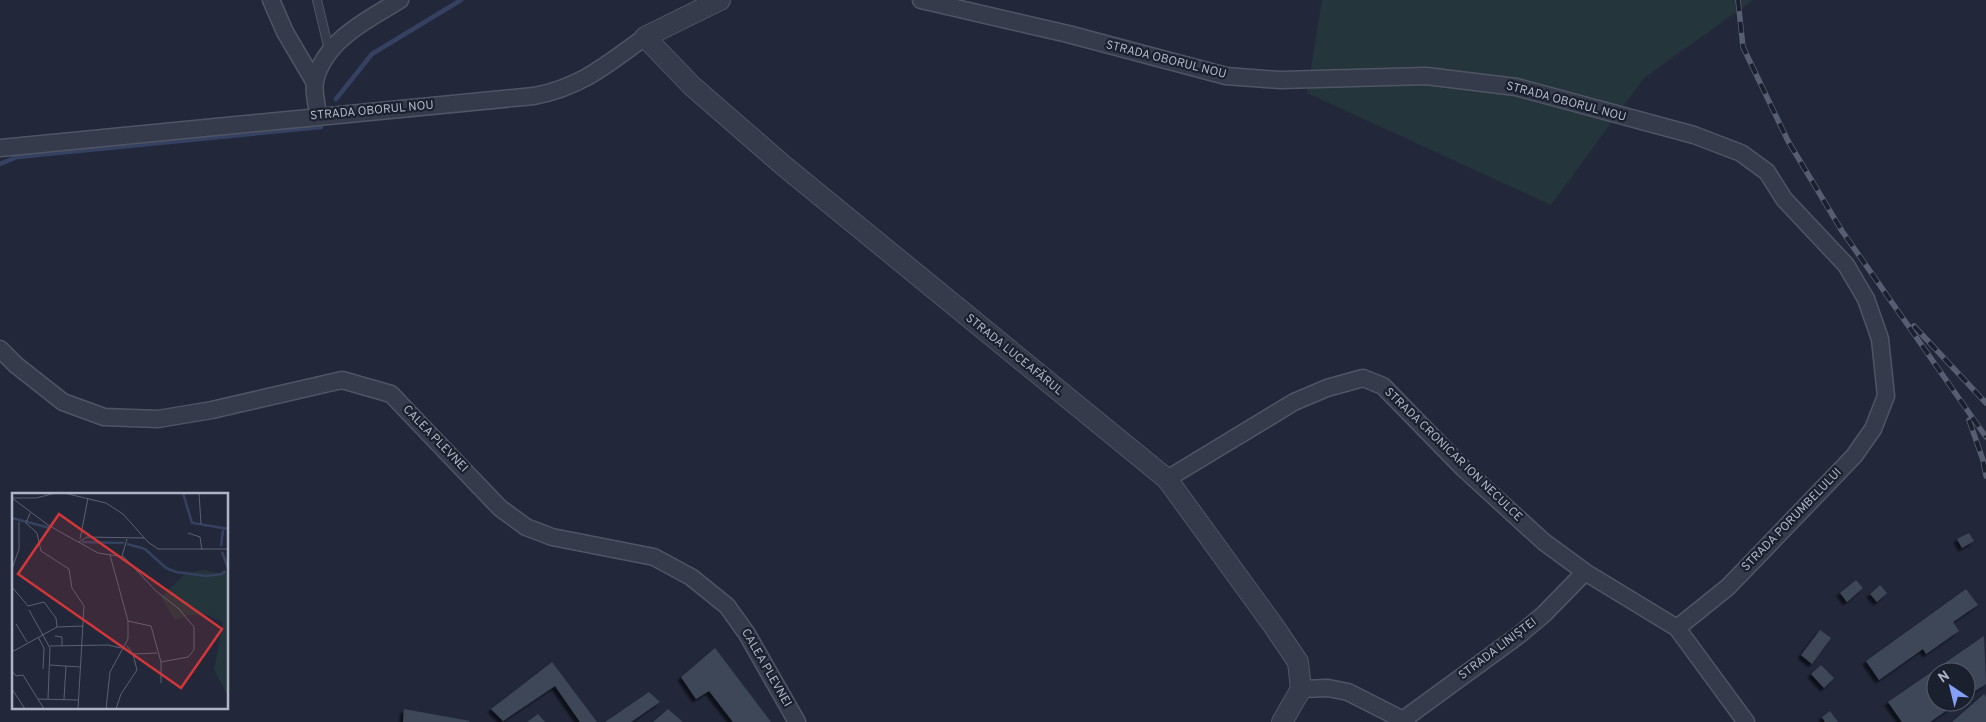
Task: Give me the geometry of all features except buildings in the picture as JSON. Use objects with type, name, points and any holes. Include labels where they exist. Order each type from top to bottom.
[{"type":"street","points":[[271,0],[285,32],[315,82]]},
{"type":"street","points":[[318,116],[315,82],[323,59],[359,25],[400,0]]},
{"type":"street","name":"STRADA OBORUL NOU","points":[[0,148],[556,92],[588,78],[645,37],[720,0]]},
{"type":"street","name":"STRADA OBORUL NOU","points":[[921,0],[1068,34],[1226,76],[1280,80],[1426,76],[1516,87],[1694,135],[1741,153],[1767,172],[1784,199],[1846,265],[1866,299],[1880,339],[1886,396]]},
{"type":"street","name":"STRADA LUCEAFĂRUL","points":[[645,37],[692,86],[784,166],[1167,479],[1273,624],[1298,662],[1301,689]]},
{"type":"street","name":"CALEA PLEVNEI","points":[[0,349],[16,365],[63,402],[104,417],[167,417],[212,410],[342,380],[392,394],[500,508],[526,527],[552,537],[654,557],[698,583],[727,606],[747,634],[797,722]]},
{"type":"street","name":"STRADA CRONICAR ION NECULCE","points":[[1167,479],[1294,402],[1327,388],[1363,378],[1384,386],[1463,468],[1544,542],[1585,572],[1677,628],[1746,722]]},
{"type":"street","name":"STRADA PORUMBELULUI","points":[[1677,628],[1728,587],[1854,456],[1873,429],[1886,396]]},
{"type":"street","name":"STRADA LINIȘTEI","points":[[1405,720],[1544,614],[1585,572]]},
{"type":"street","points":[[1282,722],[1301,689],[1328,688],[1348,692],[1405,720]]},
{"type":"lane","points":[[317,0],[330,52]]},
{"type":"shaded area","points":[[1322,0],[1753,0],[1644,78],[1551,205],[1307,93]]},
{"type":"waterway","points":[[336,99],[372,54],[461,0]]},
{"type":"waterway","points":[[0,164],[17,157],[321,127]]},
{"type":"railway","points":[[1738,0],[1743,47],[1788,141],[1842,231],[1986,437]]},
{"type":"railway","points":[[1914,326],[1986,403]]},
{"type":"railway","points":[[1969,420],[1983,460],[1986,476]]}]
